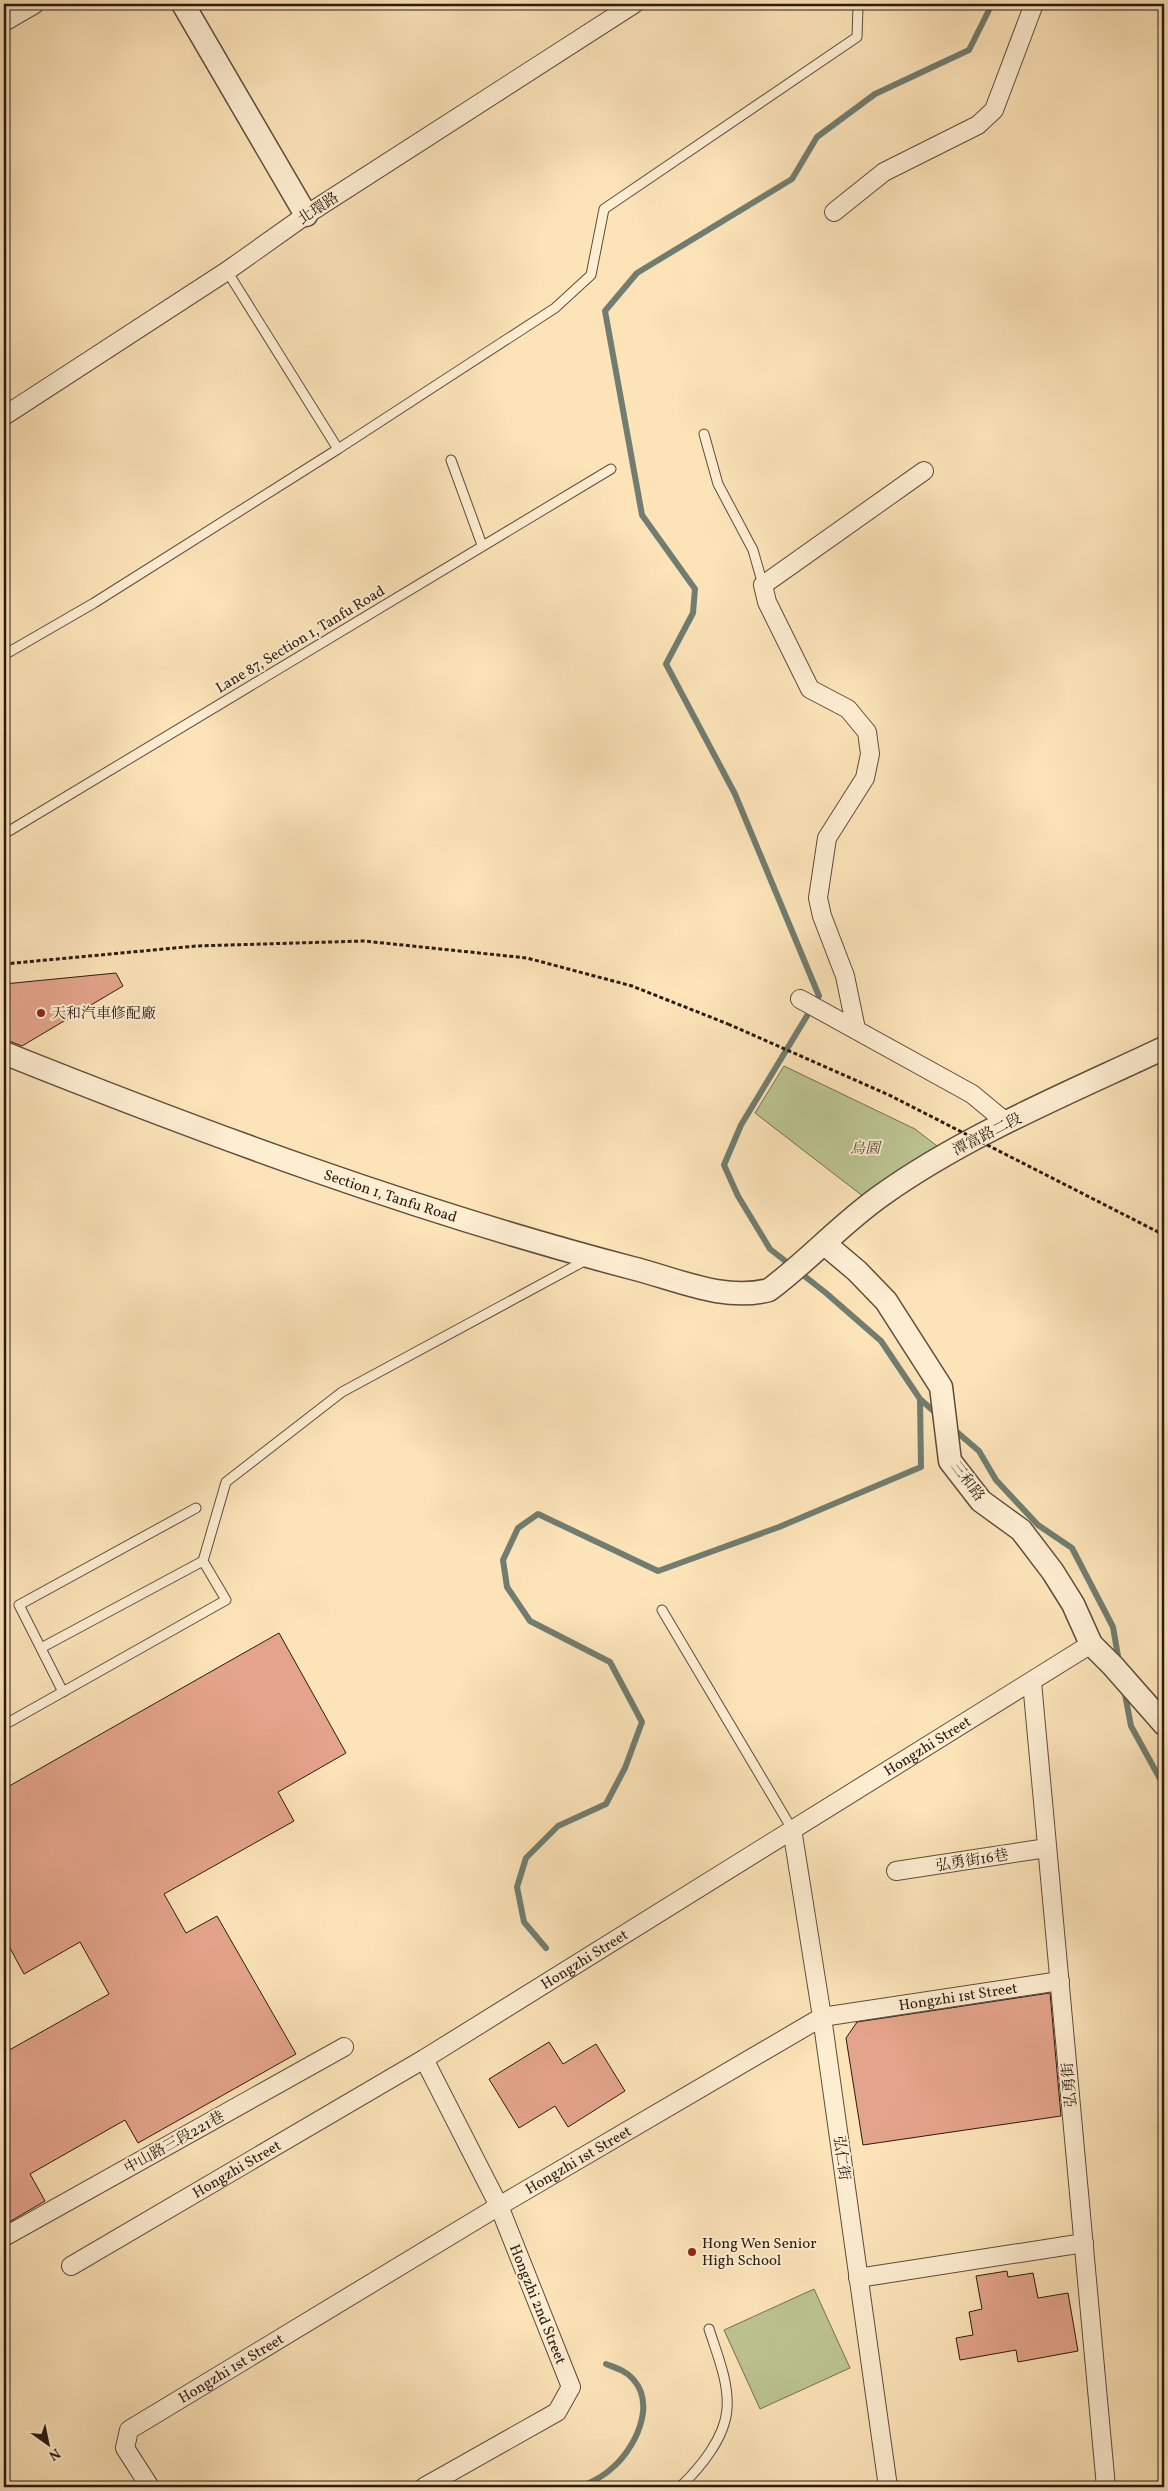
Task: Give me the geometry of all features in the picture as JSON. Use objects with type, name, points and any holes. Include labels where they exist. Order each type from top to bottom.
[{"type":"street","points":[[4,22],[35,4]]},
{"type":"street","points":[[183,4],[306,215]]},
{"type":"street","name":"北環路","points":[[4,416],[227,271],[306,215],[634,4]]},
{"type":"street","points":[[834,212],[884,172],[978,125],[994,110],[1034,4]]},
{"type":"street","points":[[856,1029],[846,976],[822,916],[818,898],[827,838],[865,778],[870,754],[867,732],[848,709],[810,689],[767,602],[763,585],[924,471]]},
{"type":"street","points":[[802,1000],[972,1094],[1008,1123]]},
{"type":"street","name":"潭富路二段","points":[[786,1278],[881,1195],[943,1157],[1008,1123],[1164,1048]]},
{"type":"street","name":"Section 1, Tanfu Road","points":[[4,1053],[168,1119],[394,1196],[590,1257],[709,1290],[737,1295],[754,1294],[769,1290],[786,1278]]},
{"type":"street","name":"三和路","points":[[818,1250],[857,1271],[886,1301],[941,1387],[950,1461],[981,1501],[1021,1530],[1048,1565],[1073,1604],[1091,1644],[1114,1666],[1164,1722]]},
{"type":"street","name":"Hongzhi Street","points":[[71,2266],[424,2059],[1091,1644]]},
{"type":"street","name":"弘勇街","points":[[1032,1682],[1106,2487]]},
{"type":"street","name":"弘仁街","points":[[792,1829],[822,2017],[888,2487]]},
{"type":"street","name":"弘勇街16巷","points":[[896,1871],[1048,1848]]},
{"type":"street","name":"Hongzhi 1st Street","points":[[150,2487],[125,2448],[129,2430],[499,2206],[822,2017],[1060,1981]]},
{"type":"street","name":"中山路三段221巷","points":[[4,2237],[344,2046]]},
{"type":"street","name":"Hongzhi 2nd Street","points":[[424,2059],[499,2206],[572,2387],[557,2412],[424,2487]]},
{"type":"street","points":[[858,2278],[1084,2243]]},
{"type":"lane","points":[[4,655],[94,602],[338,449],[555,308],[591,275],[604,210],[857,37],[858,7],[856,4]]},
{"type":"lane","points":[[227,271],[338,449]]},
{"type":"lane","points":[[704,434],[718,484],[753,550],[763,585]]},
{"type":"lane","points":[[451,460],[482,545]]},
{"type":"lane","name":"Lane 87, Section 1, Tanfu Road","points":[[4,834],[611,469]]},
{"type":"lane","points":[[41,1648],[203,1561],[226,1482],[342,1392],[590,1257]]},
{"type":"lane","points":[[63,1692],[19,1605],[196,1508]]},
{"type":"lane","points":[[4,1725],[226,1600],[203,1561]]},
{"type":"lane","points":[[662,1610],[792,1829]]},
{"type":"lane","points":[[680,2487],[699,2470],[717,2440],[727,2409],[723,2371],[709,2330]]},
{"type":"path","points":[[4,964],[196,946],[364,941],[527,958],[632,986],[728,1024],[889,1095],[1164,1236]]},
{"type":"green space","name":"鳥園","points":[[784,1066],[915,1129],[941,1149],[864,1197],[755,1113]]},
{"type":"green space","points":[[814,2289],[850,2368],[760,2409],[724,2330]]},
{"type":"building","name":"天和汽車修配廠","points":[[116,973],[123,986],[22,1046],[4,1039],[4,984]]},
{"type":"building","points":[[279,1633],[346,1753],[278,1792],[294,1821],[164,1894],[186,1933],[217,1916],[296,2054],[138,2143],[125,2120],[30,2174],[45,2201],[4,2225],[4,2053],[109,1994],[80,1942],[24,1974],[4,1937],[4,1789]]},
{"type":"building","points":[[1050,1993],[1061,2116],[863,2145],[846,2038],[857,2022]]},
{"type":"building","points":[[549,2042],[563,2064],[596,2044],[625,2091],[568,2127],[555,2106],[519,2128],[489,2079]]},
{"type":"building","points":[[1007,2271],[1008,2277],[1033,2273],[1038,2298],[1068,2293],[1078,2351],[1018,2362],[1016,2350],[960,2360],[956,2338],[973,2335],[969,2312],[982,2309],[976,2276]]},
{"type":"waterway","points":[[546,1948],[524,1922],[517,1887],[526,1858],[558,1826],[606,1804],[625,1768],[642,1722],[610,1662],[530,1621],[507,1587],[503,1560],[518,1528],[538,1514],[658,1571],[779,1527],[921,1467],[920,1399],[881,1341],[826,1293],[770,1249],[738,1196],[724,1165],[741,1125],[819,996],[735,794],[666,664],[693,613],[695,589],[642,515],[605,311],[637,273],[792,179],[817,137],[875,94],[969,50],[992,4]]},
{"type":"waterway","points":[[920,1399],[938,1415]]},
{"type":"waterway","points":[[951,1427],[979,1451],[996,1480],[1038,1525],[1072,1548],[1113,1627],[1119,1662]]},
{"type":"waterway","points":[[1124,1689],[1131,1726],[1164,1786]]},
{"type":"waterway","points":[[581,2487],[608,2472],[620,2461],[628,2451],[640,2427],[643,2414],[640,2390],[633,2379],[624,2372],[606,2364]]},
{"type":"place","name":"天和汽車修配廠","points":[[41,1013]]},
{"type":"place","name":"Hong Wen Senior High School","points":[[692,2252]]}]
